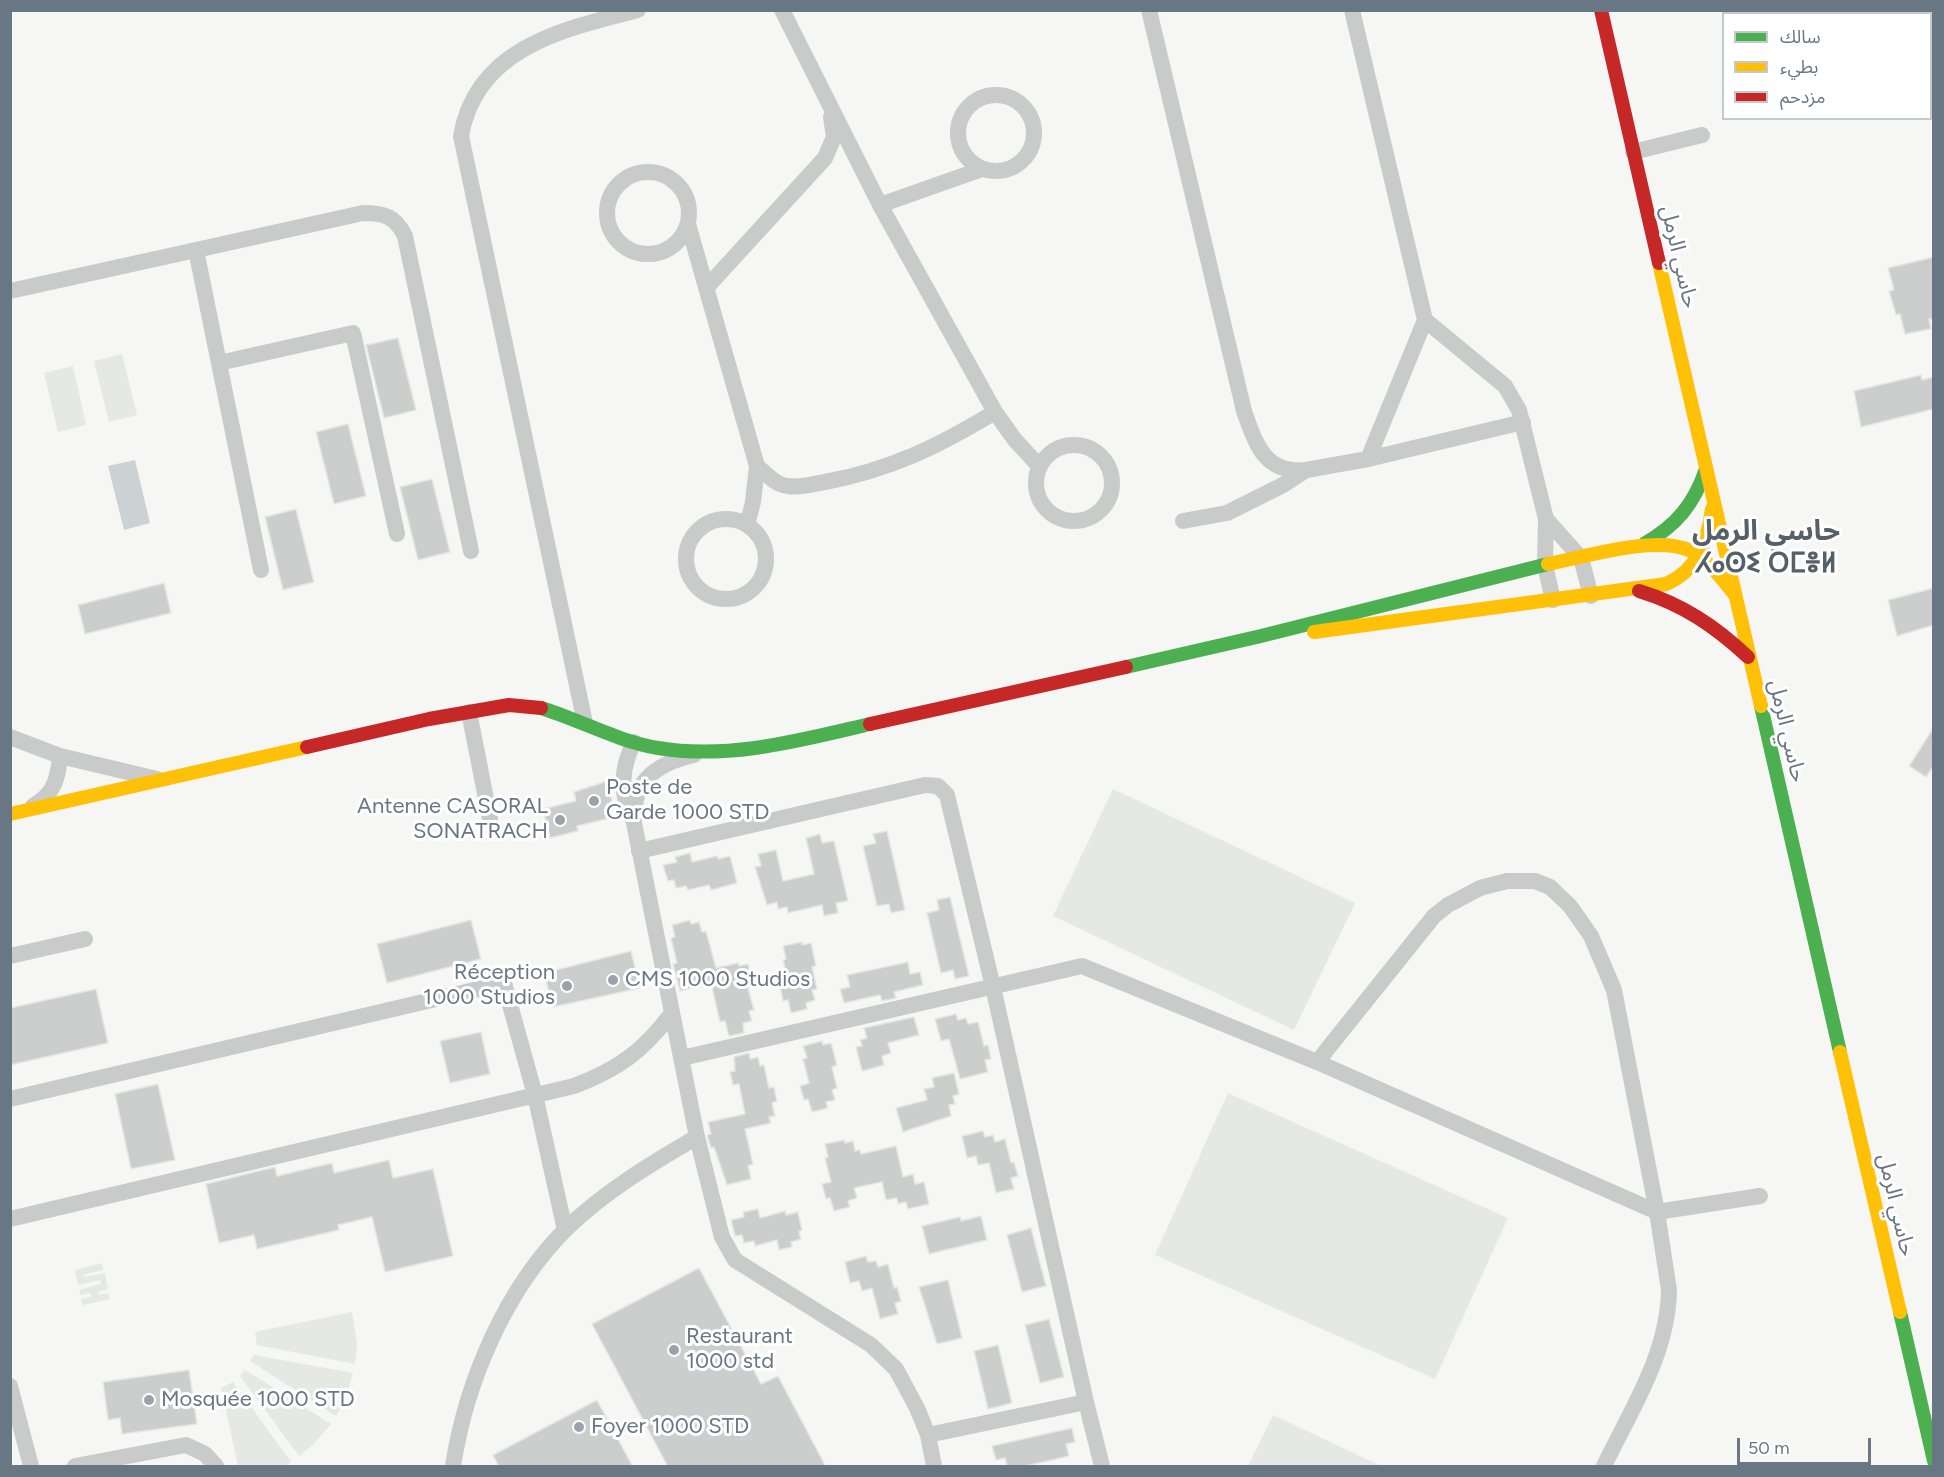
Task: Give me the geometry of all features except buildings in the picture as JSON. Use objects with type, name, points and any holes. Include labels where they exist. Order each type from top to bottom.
[{"type":"street","points":[[585,723],[461,136],[465,111],[488,74],[524,48],[573,27],[638,10]]},
{"type":"street","points":[[782,10],[880,205],[996,412],[1015,440],[1040,467]]},
{"type":"street","points":[[1149,10],[1244,411],[1254,440],[1273,464],[1290,472],[1306,470],[1368,459],[1523,422]]},
{"type":"street","points":[[1352,10],[1425,320],[1368,459]]},
{"type":"street","name":"حاسي الرمل","points":[[1601,10],[1934,1461]]},
{"type":"street","points":[[880,205],[982,169],[1006,170],[1026,156],[1032,146],[1032,122],[1027,111],[1007,97],[994,95],[981,98],[970,105],[962,115],[958,127],[958,140],[963,152],[982,169]]},
{"type":"street","points":[[706,288],[825,158],[834,137],[829,105]]},
{"type":"street","points":[[1633,152],[1702,135]]},
{"type":"street","points":[[688,224],[682,237],[671,246],[658,252],[644,254],[630,250],[610,231],[607,217],[608,203],[617,186],[633,175],[658,173],[680,187],[686,198],[688,224],[758,466],[747,525]]},
{"type":"street","points":[[10,291],[363,213],[380,213],[399,224],[405,236],[471,551]]},
{"type":"street","points":[[196,250],[261,570]]},
{"type":"street","points":[[1425,320],[1505,386],[1513,397],[1523,422],[1546,519],[1545,565],[1553,600]]},
{"type":"street","points":[[219,363],[353,333],[397,534]]},
{"type":"street","points":[[758,466],[773,480],[787,486],[834,480],[897,464],[925,452],[996,412]]},
{"type":"street","points":[[1071,445],[1084,446],[1105,460],[1111,472],[1110,497],[1103,508],[1093,516],[1070,521],[1058,518],[1041,501],[1036,484],[1040,467],[1047,456],[1058,449],[1071,445]]},
{"type":"street","points":[[1638,547],[1680,520],[1694,502],[1706,467]]},
{"type":"street","points":[[1183,522],[1227,513],[1283,485],[1306,470]]},
{"type":"street","points":[[1261,636],[1338,630],[1635,590],[1678,580],[1688,573],[1700,556],[1710,522],[1713,501]]},
{"type":"street","points":[[1546,519],[1581,558],[1586,569],[1591,596]]},
{"type":"street","points":[[735,520],[747,525],[757,534],[764,546],[766,560],[764,574],[756,586],[732,599],[718,599],[705,594],[695,585],[686,563],[691,539],[710,522],[735,520]]},
{"type":"street","points":[[17,812],[509,705],[533,706],[657,748],[703,752],[743,750],[827,734],[1261,636],[1545,565],[1638,547],[1676,546],[1700,556],[1735,596]]},
{"type":"street","points":[[1635,590],[1667,598],[1695,613],[1721,631],[1748,657]]},
{"type":"street","points":[[469,712],[489,819]]},
{"type":"street","points":[[10,737],[60,756],[160,780]]},
{"type":"street","points":[[634,742],[626,759],[623,783],[626,804],[634,823]]},
{"type":"street","points":[[703,752],[669,763],[643,782],[633,807],[639,851],[697,1137],[727,1249],[735,1260],[871,1345],[883,1355],[908,1387],[928,1435],[934,1467]]},
{"type":"street","points":[[17,812],[45,799],[56,785],[60,756]]},
{"type":"street","points":[[639,851],[915,787],[938,786],[945,791],[949,799],[993,987],[1102,1467]]},
{"type":"street","points":[[1317,1062],[1434,916],[1448,904],[1480,888],[1507,881],[1544,884],[1563,898],[1587,929],[1614,990],[1657,1212],[1669,1290],[1668,1315],[1654,1361],[1604,1467]]},
{"type":"street","points":[[10,956],[85,939]]},
{"type":"street","points":[[681,1058],[993,987],[1073,966],[1088,967],[1317,1062],[1657,1212],[1760,1196]]},
{"type":"street","points":[[10,1099],[504,983],[534,1095],[566,1230]]},
{"type":"street","points":[[10,1219],[574,1086],[623,1064],[648,1043],[672,1013]]},
{"type":"street","points":[[453,1467],[466,1410],[494,1336],[520,1289],[566,1230],[617,1189],[697,1137]]},
{"type":"street","points":[[10,1386],[31,1467]]},
{"type":"street","points":[[928,1435],[1086,1402]]},
{"type":"street","points":[[75,1467],[186,1445],[206,1454],[216,1467]]},
{"type":"shaded area","points":[[122,354],[137,415],[109,422],[94,361]]},
{"type":"shaded area","points":[[73,366],[86,425],[58,432],[44,373]]},
{"type":"shaded area","points":[[135,460],[150,523],[124,530],[108,466]]},
{"type":"shaded area","points":[[1113,789],[1355,903],[1294,1030],[1053,916]]},
{"type":"shaded area","points":[[1228,1093],[1508,1218],[1435,1379],[1155,1255]]},
{"type":"shaded area","points":[[102,1263],[103,1270],[83,1275],[84,1277],[105,1273],[108,1289],[98,1292],[99,1295],[108,1293],[110,1299],[83,1305],[81,1299],[91,1297],[90,1293],[81,1295],[79,1290],[101,1284],[100,1280],[78,1285],[75,1270]]},
{"type":"shaded area","points":[[352,1312],[357,1343],[355,1364],[257,1345],[255,1332]]},
{"type":"shaded area","points":[[254,1355],[353,1373],[344,1403],[336,1416],[250,1361]]},
{"type":"shaded area","points":[[245,1370],[331,1424],[312,1446],[299,1456],[240,1376]]},
{"type":"shaded area","points":[[233,1382],[291,1462],[285,1466],[238,1466],[221,1388]]},
{"type":"shaded area","points":[[1273,1415],[1381,1466],[1248,1466]]},
{"type":"traffic: fast","points":[[1644,544],[1666,529],[1683,512],[1696,493],[1706,469]]},
{"type":"traffic: fast","points":[[1126,667],[1261,636],[1548,564]]},
{"type":"traffic: fast","points":[[1761,706],[1840,1052]]},
{"type":"traffic: fast","points":[[541,708],[643,745],[685,751],[738,750],[791,742],[870,724]]},
{"type":"traffic: fast","points":[[1900,1312],[1934,1461]]},
{"type":"traffic: slow","points":[[1659,263],[1761,706]]},
{"type":"traffic: slow","points":[[1314,632],[1666,584],[1686,571],[1699,554],[1704,544],[1712,509]]},
{"type":"traffic: slow","points":[[1548,564],[1639,546],[1675,546],[1696,554],[1714,570],[1735,595]]},
{"type":"traffic: slow","points":[[10,814],[307,747]]},
{"type":"traffic: slow","points":[[1840,1052],[1900,1312]]},
{"type":"traffic: jam","points":[[1601,10],[1659,263]]},
{"type":"traffic: jam","points":[[1639,591],[1684,609],[1723,635],[1748,657]]},
{"type":"traffic: jam","points":[[870,724],[1126,667]]},
{"type":"traffic: jam","points":[[307,747],[429,719],[509,705],[541,708]]},
{"type":"place","name":"Poste de Garde 1000 STD","points":[[594,801]]},
{"type":"place","name":"Antenne CASORAL SONATRACH","points":[[560,820]]},
{"type":"place","name":"CMS 1000 Studios","points":[[613,980]]},
{"type":"place","name":"Réception 1000 Studios","points":[[567,986]]},
{"type":"place","name":"Restaurant 1000 std","points":[[674,1350]]},
{"type":"place","name":"Mosquée 1000 STD","points":[[149,1400]]},
{"type":"place","name":"Foyer 1000 STD","points":[[579,1427]]},
{"type":"district","name":"حاسي الرمل ⵃⴰⵙⵉ ⵔⵎⴻⵍ","points":[[1766,548]]}]
